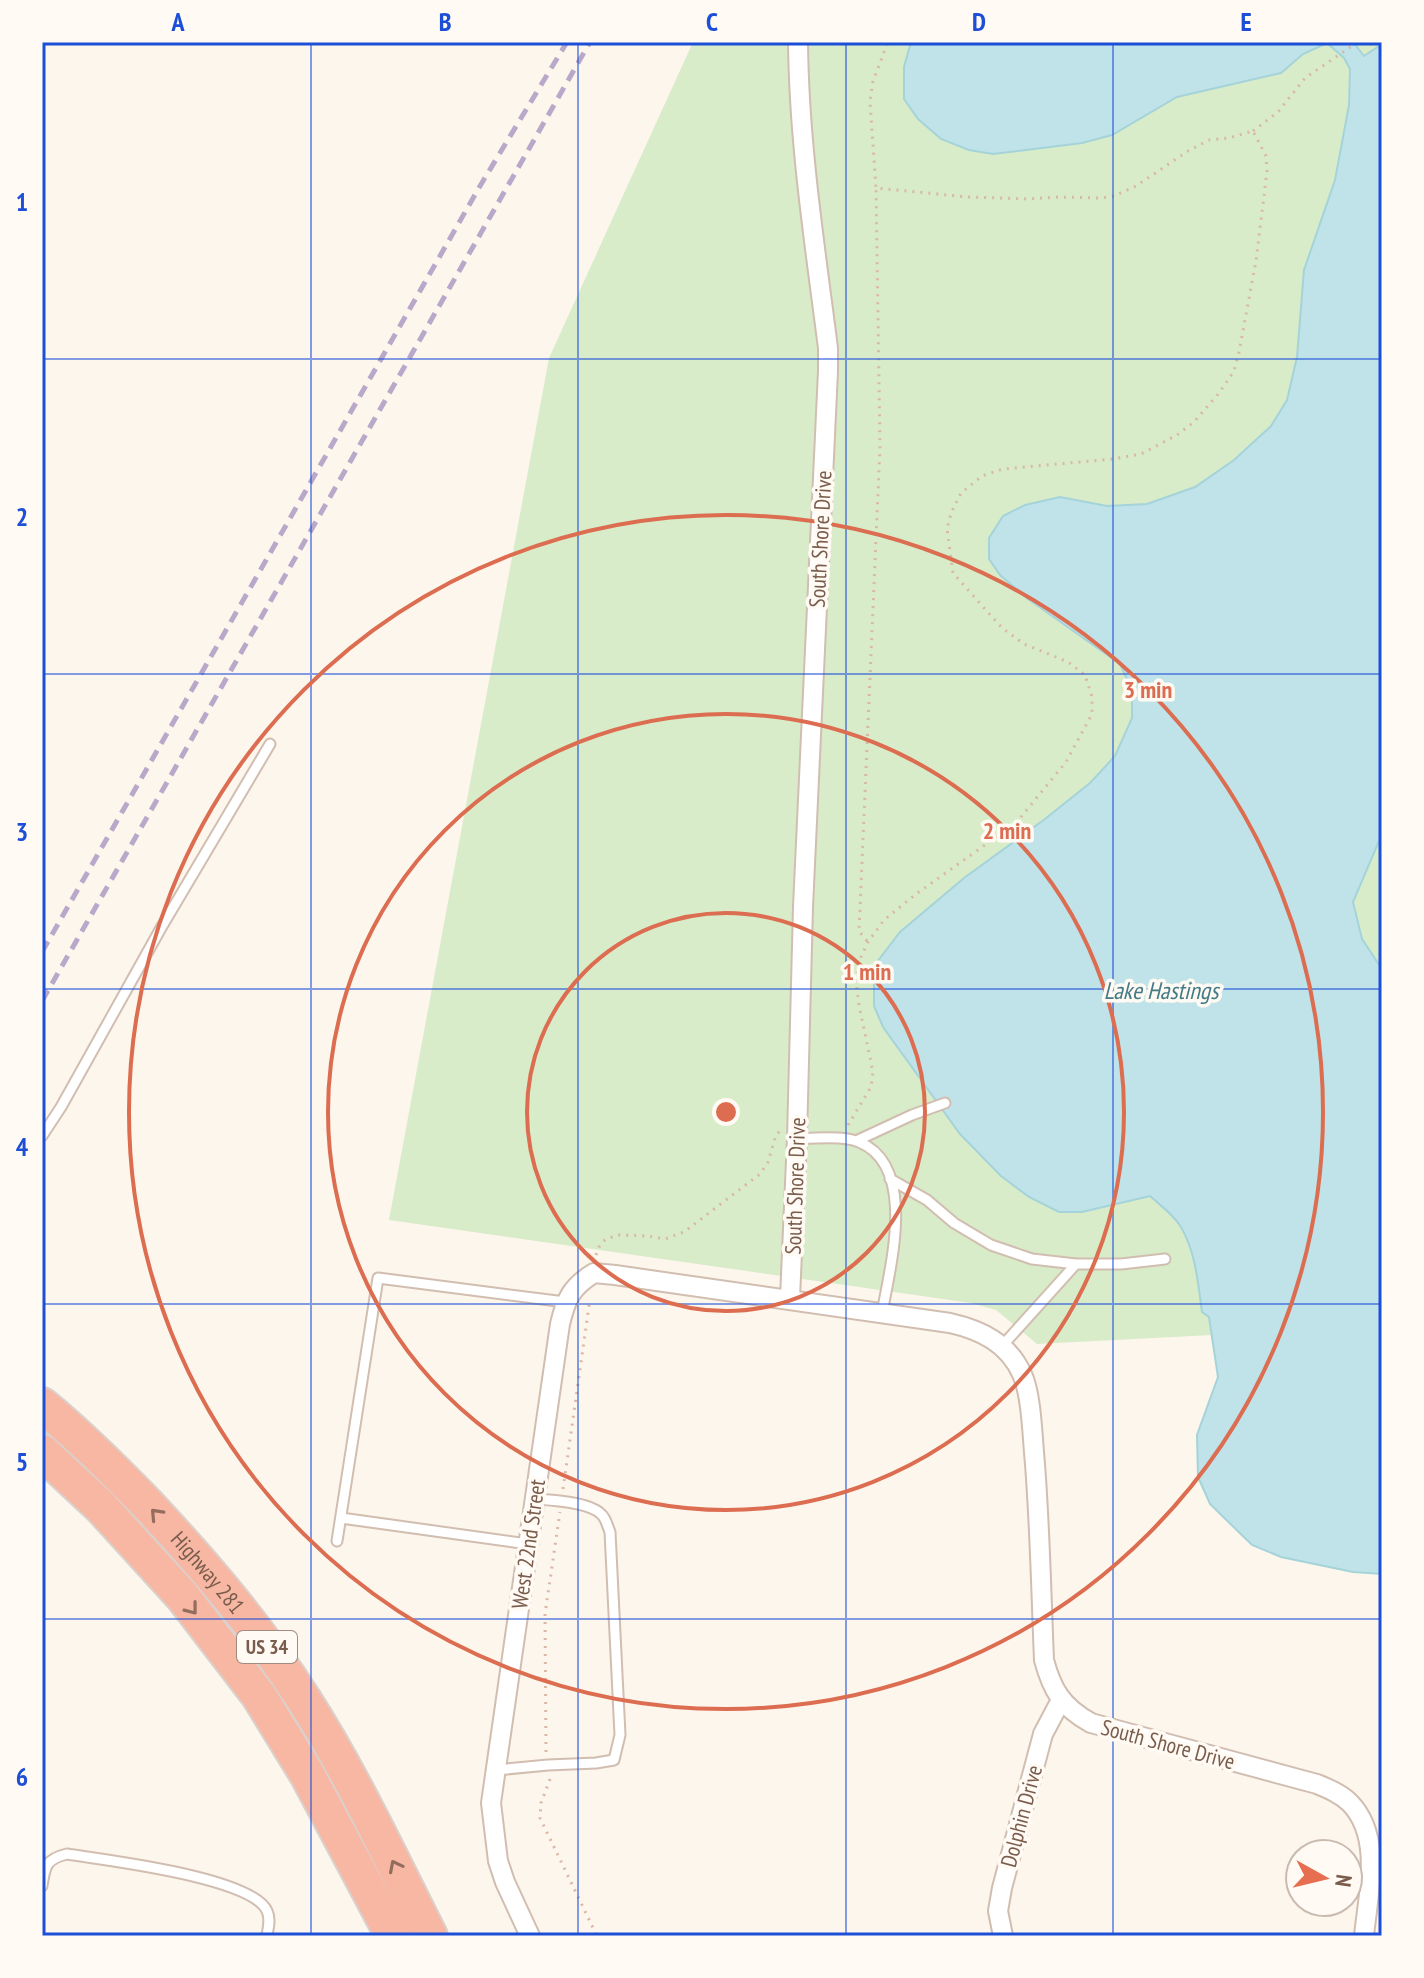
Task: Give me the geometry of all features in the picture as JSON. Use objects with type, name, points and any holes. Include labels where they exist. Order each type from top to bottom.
[{"type":"highway","name":"Highway 281","points":[[42,1405],[98,1453],[223,1587],[259,1635],[305,1700],[430,1936]]},
{"type":"highway","name":"Highway 281","points":[[42,1452],[101,1507],[183,1597],[259,1696],[308,1776],[393,1936]]},
{"type":"street","name":"South Shore Drive","points":[[798,42],[804,157],[828,348],[828,371],[804,892],[790,1298],[973,1328],[989,1335],[1002,1346],[1023,1375],[1031,1414],[1044,1660],[1050,1683],[1076,1715],[1091,1723],[1317,1784],[1335,1792],[1350,1804],[1363,1821],[1370,1843],[1364,1936]]},
{"type":"street","points":[[563,1310],[573,1290],[594,1273],[790,1298]]},
{"type":"street","name":"West 22nd Street","points":[[530,1936],[498,1861],[491,1803],[563,1310]]},
{"type":"street","name":"Dolphin Drive","points":[[1003,1936],[998,1911],[1002,1888],[1043,1734],[1061,1700]]},
{"type":"lane","points":[[42,1136],[270,744]]},
{"type":"lane","points":[[856,1141],[945,1103]]},
{"type":"lane","points":[[797,1133],[856,1141],[871,1149],[882,1161],[890,1179],[897,1213],[897,1230],[882,1313]]},
{"type":"lane","points":[[890,1179],[927,1200],[954,1223],[991,1245],[1032,1259],[1076,1264],[1121,1264],[1165,1259]]},
{"type":"lane","points":[[1002,1346],[1076,1264]]},
{"type":"lane","points":[[337,1541],[378,1278],[563,1310]]},
{"type":"lane","points":[[496,1770],[614,1760],[620,1735],[610,1532],[604,1516],[594,1509],[561,1501],[534,1499]]},
{"type":"lane","points":[[341,1518],[528,1544]]},
{"type":"lane","points":[[42,1886],[45,1867],[55,1857],[67,1854],[176,1872],[222,1884],[260,1903],[267,1910],[267,1936]]},
{"type":"path","points":[[868,942],[859,931],[880,460],[876,188],[870,102],[873,81],[888,42]]},
{"type":"path","points":[[876,188],[968,197],[1028,199],[1114,196],[1136,186],[1209,140],[1253,131],[1278,112],[1305,78],[1358,42]]},
{"type":"path","points":[[842,1139],[871,1087],[873,1072],[856,981],[860,959],[868,942],[884,920],[916,894],[1016,823],[1066,762],[1092,714],[1092,697],[1085,675],[1068,662],[1024,644],[1002,628],[953,573],[947,529],[951,513],[961,493],[982,476],[1003,469],[1141,454],[1194,422],[1219,393],[1237,362],[1256,261],[1267,171],[1266,156],[1253,131]]},
{"type":"path","points":[[597,1936],[540,1818],[541,1803],[550,1778],[545,1750],[545,1614],[595,1260],[605,1240],[617,1235],[665,1239],[684,1232],[760,1174],[781,1130],[797,1133]]},
{"type":"green space","points":[[693,42],[1382,42],[1350,70],[1349,105],[1335,179],[1304,270],[1297,357],[1287,400],[1271,425],[1234,460],[1195,487],[1147,504],[1107,506],[1060,497],[1000,575],[1028,599],[1120,664],[1132,690],[1132,718],[1115,756],[1090,783],[964,878],[900,932],[874,966],[874,1006],[1082,1212],[1150,1196],[1175,1218],[1190,1247],[1202,1312],[1209,1317],[1212,1335],[1037,1344],[996,1310],[971,1303],[389,1220],[549,358]]},
{"type":"green space","points":[[1382,834],[1382,969],[1362,939],[1353,902]]},
{"type":"water","name":"Lake Hastings","points":[[911,42],[1353,42],[1364,56],[1382,44],[1382,834],[1353,902],[1362,939],[1382,969],[1382,1574],[1353,1572],[1281,1557],[1252,1545],[1210,1504],[1198,1477],[1197,1435],[1218,1377],[1209,1317],[1202,1312],[1193,1258],[1175,1218],[1150,1196],[1082,1212],[1059,1212],[1029,1197],[1001,1176],[960,1134],[883,1027],[874,1006],[874,966],[900,932],[964,878],[1090,783],[1115,756],[1132,718],[1132,690],[1120,664],[1028,599],[1000,575],[989,559],[989,538],[1003,516],[1025,505],[1060,497],[1107,506],[1147,504],[1195,487],[1234,460],[1271,426],[1287,400],[1297,357],[1304,270],[1335,180],[1349,105],[1350,69],[1344,58],[1327,43],[1303,54],[1281,73],[1177,97],[1112,135],[1082,143],[993,154],[969,150],[941,139],[918,119],[904,99],[904,67]]},
{"type":"railway","points":[[42,952],[480,186],[567,42]]},
{"type":"railway","points":[[42,1001],[590,42]]}]
